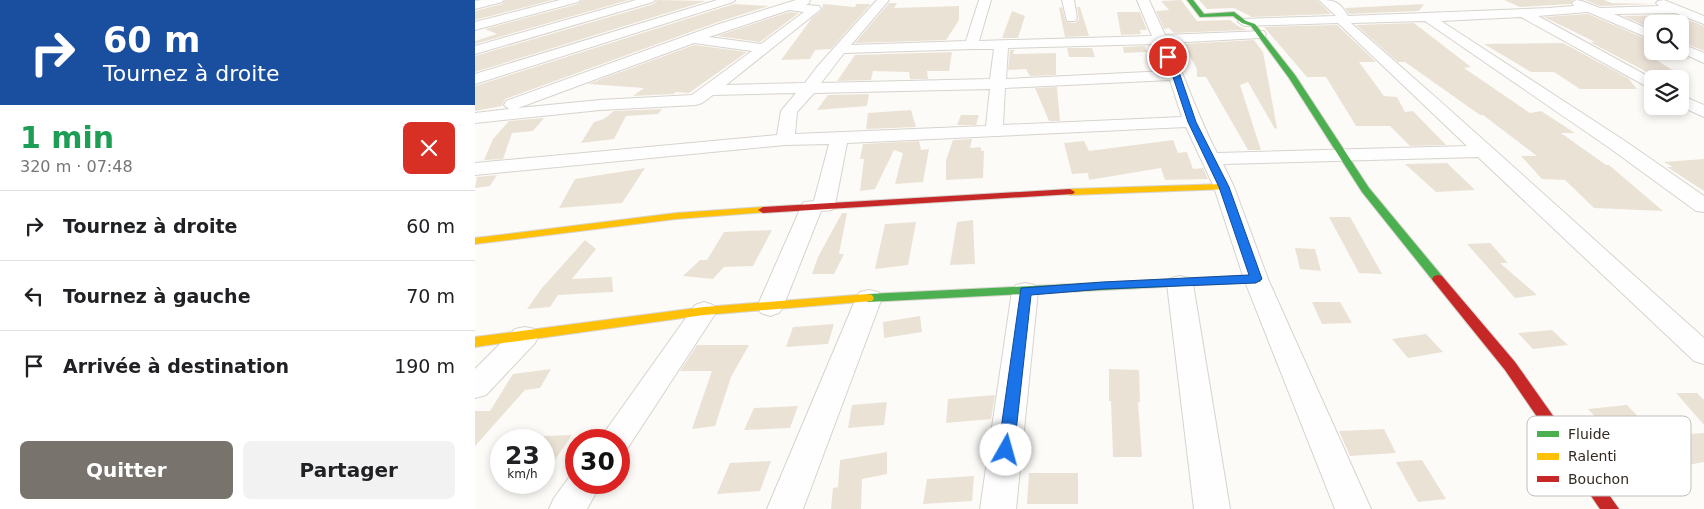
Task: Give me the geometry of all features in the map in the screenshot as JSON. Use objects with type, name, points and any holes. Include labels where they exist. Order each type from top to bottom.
[{"type":"street","points":[[475,5],[498,0]]},
{"type":"street","points":[[475,26],[574,0]]},
{"type":"street","points":[[475,50],[649,0]]},
{"type":"street","points":[[475,79],[729,0]]},
{"type":"street","points":[[478,117],[693,38],[807,0]]},
{"type":"street","points":[[785,140],[789,111],[883,0]]},
{"type":"street","points":[[971,46],[985,0]]},
{"type":"street","points":[[1068,0],[1071,18]]},
{"type":"street","points":[[1143,0],[1176,75],[1192,122],[1224,187],[1256,279],[1353,509]]},
{"type":"street","points":[[1190,0],[1202,16],[1234,14],[1244,22],[1253,25],[1292,77],[1365,190],[1510,366],[1545,416]]},
{"type":"street","points":[[1325,0],[1339,9],[1345,24],[1426,96],[1483,151],[1698,343]]},
{"type":"street","points":[[1571,0],[1644,32]]},
{"type":"street","points":[[1653,0],[1704,20]]},
{"type":"street","points":[[1512,3],[1644,80]]},
{"type":"street","points":[[478,117],[600,105],[696,100],[815,9],[791,6]]},
{"type":"street","points":[[1244,22],[1430,19],[1595,10],[1677,9]]},
{"type":"street","points":[[674,17],[724,27],[785,31]]},
{"type":"street","points":[[1430,19],[1618,145],[1704,206]]},
{"type":"street","points":[[841,49],[1160,40],[1259,34]]},
{"type":"street","points":[[693,38],[763,48]]},
{"type":"street","points":[[994,132],[1001,44]]},
{"type":"street","points":[[1689,47],[1704,46]]},
{"type":"street","points":[[1689,52],[1704,59]]},
{"type":"street","points":[[709,90],[997,84],[1176,75]]},
{"type":"street","points":[[1689,104],[1704,112]]},
{"type":"street","points":[[475,169],[785,140],[1192,122]]},
{"type":"street","points":[[769,307],[818,206],[839,138]]},
{"type":"street","points":[[1209,159],[1483,151]]},
{"type":"street","points":[[475,241],[677,216],[999,195],[1224,187]]},
{"type":"street","points":[[475,342],[704,311],[869,298],[1025,291],[1103,285],[1180,284],[1256,279]]},
{"type":"street","points":[[1180,284],[1212,509]]},
{"type":"street","points":[[999,509],[1025,291]]},
{"type":"street","points":[[785,509],[869,298]]},
{"type":"street","points":[[623,429],[704,311]]},
{"type":"street","points":[[475,387],[525,336]]},
{"type":"street","points":[[567,509],[577,494]]},
{"type":"street","points":[[1601,496],[1610,509]]},
{"type":"building","points":[[506,0],[553,0],[475,20],[475,11],[502,4]]},
{"type":"building","points":[[582,0],[629,0],[475,44],[475,41],[497,34],[485,29],[578,4]]},
{"type":"building","points":[[657,0],[706,1],[475,72],[475,56],[654,4]]},
{"type":"building","points":[[1181,0],[1197,21],[1230,20],[1247,30],[1174,33],[1169,28],[1164,29],[1156,11],[1169,10],[1161,1]]},
{"type":"building","points":[[1199,0],[1317,0],[1331,14],[1252,17],[1234,8],[1207,9]]},
{"type":"building","points":[[1504,0],[1573,0],[1571,4],[1520,7]]},
{"type":"building","points":[[1585,0],[1604,0],[1612,3],[1653,4],[1600,6]]},
{"type":"building","points":[[889,3],[897,3],[894,8],[959,6],[959,20],[946,40],[855,43]]},
{"type":"building","points":[[734,4],[769,6],[718,22],[505,99],[502,106],[475,111],[475,86]]},
{"type":"building","points":[[823,4],[855,7],[856,4],[871,4],[831,49],[815,50],[810,59],[781,60],[812,18],[822,10]]},
{"type":"building","points":[[1424,4],[1419,11],[1349,14],[1345,8]]},
{"type":"building","points":[[1062,7],[1066,22],[1075,23],[1079,19],[1077,7],[1080,7],[1089,36],[1065,37],[1059,8]]},
{"type":"building","points":[[1012,11],[1025,16],[1018,38],[1002,38]]},
{"type":"building","points":[[789,12],[799,13],[760,42],[717,36]]},
{"type":"building","points":[[1117,12],[1140,12],[1147,30],[1140,30],[1141,34],[1121,35]]},
{"type":"building","points":[[1588,14],[1644,38],[1644,60],[1656,60],[1672,70],[1644,71],[1590,42],[1595,42],[1544,17]]},
{"type":"building","points":[[1623,16],[1644,16],[1644,25]]},
{"type":"building","points":[[1689,20],[1704,26],[1704,51],[1689,45]]},
{"type":"building","points":[[1414,23],[1471,67],[1464,68],[1530,113],[1541,111],[1575,133],[1561,133],[1606,165],[1609,165],[1663,211],[1594,208],[1565,180],[1542,179],[1521,156],[1537,156],[1483,115],[1480,115],[1405,62],[1398,62],[1356,25]]},
{"type":"building","points":[[1337,25],[1376,62],[1359,62],[1384,96],[1397,97],[1405,112],[1413,111],[1446,145],[1410,146],[1390,126],[1356,126],[1326,77],[1307,77],[1264,27]]},
{"type":"building","points":[[1254,40],[1263,52],[1277,128],[1275,129],[1248,82],[1240,85],[1261,150],[1248,150],[1206,77],[1197,77],[1197,69],[1183,44]]},
{"type":"building","points":[[1563,43],[1628,78],[1637,89],[1580,89],[1554,72],[1531,72],[1484,44]]},
{"type":"building","points":[[694,45],[747,52],[689,93],[675,92],[674,94],[633,96],[644,88],[588,84]]},
{"type":"building","points":[[1145,46],[1147,52],[1124,53],[1123,47]]},
{"type":"building","points":[[1067,48],[1092,48],[1095,57],[1069,57]]},
{"type":"building","points":[[1010,50],[1014,50],[1013,54],[1056,53],[1056,75],[1030,76],[1026,69],[1008,70]]},
{"type":"building","points":[[952,52],[949,71],[927,71],[928,79],[910,79],[909,72],[873,71],[871,80],[837,81],[855,55]]},
{"type":"building","points":[[1057,87],[1060,121],[1049,121],[1035,88]]},
{"type":"building","points":[[869,94],[867,106],[817,110],[828,95]]},
{"type":"building","points":[[662,109],[658,114],[626,116],[614,139],[581,143],[594,122],[604,119],[614,111]]},
{"type":"building","points":[[911,110],[916,127],[866,129],[868,113]]},
{"type":"building","points":[[961,115],[979,115],[976,125],[957,125]]},
{"type":"building","points":[[544,118],[533,131],[512,133],[503,159],[484,160],[493,139],[509,121]]},
{"type":"building","points":[[972,139],[970,148],[981,147],[981,151],[984,151],[983,178],[946,180],[946,160],[953,140]]},
{"type":"building","points":[[1173,140],[1178,153],[1187,152],[1193,169],[1203,168],[1208,179],[1165,180],[1161,168],[1089,180],[1088,173],[1072,174],[1064,143],[1084,141],[1089,151]]},
{"type":"building","points":[[919,141],[921,150],[929,149],[923,182],[895,184],[903,153],[894,150],[875,189],[860,191],[864,159],[860,159],[863,144]]},
{"type":"building","points":[[1704,159],[1704,191],[1667,167],[1673,167],[1664,162]]},
{"type":"building","points":[[1447,163],[1475,190],[1436,192],[1405,164]]},
{"type":"building","points":[[645,168],[622,203],[559,208],[575,179]]},
{"type":"building","points":[[497,175],[490,186],[475,188],[477,177]]},
{"type":"building","points":[[842,213],[847,213],[839,254],[844,254],[834,274],[812,274],[818,257]]},
{"type":"building","points":[[1329,217],[1350,217],[1382,274],[1359,273]]},
{"type":"building","points":[[973,220],[975,264],[950,265],[957,222]]},
{"type":"building","points":[[916,222],[908,265],[875,269],[885,224]]},
{"type":"building","points":[[772,230],[753,266],[724,267],[713,279],[683,276],[700,260],[707,260],[724,232]]},
{"type":"building","points":[[585,240],[596,249],[572,279],[612,277],[613,292],[558,295],[550,307],[527,309],[542,288]]},
{"type":"building","points":[[1490,243],[1508,263],[1500,263],[1537,295],[1515,298],[1467,244]]},
{"type":"building","points":[[1295,248],[1315,249],[1321,271],[1300,269]]},
{"type":"building","points":[[1312,302],[1340,302],[1352,323],[1322,324]]},
{"type":"building","points":[[920,316],[922,332],[884,338],[883,322]]},
{"type":"building","points":[[834,324],[828,344],[786,347],[793,327]]},
{"type":"building","points":[[1552,330],[1568,345],[1533,349],[1518,333]]},
{"type":"building","points":[[1426,334],[1443,352],[1408,358],[1392,339]]},
{"type":"building","points":[[697,345],[749,345],[731,377],[715,426],[692,429],[712,371],[680,371]]},
{"type":"building","points":[[551,369],[540,388],[525,390],[475,446],[475,411],[490,411],[513,374]]},
{"type":"building","points":[[1109,369],[1139,370],[1140,402],[1138,402],[1142,457],[1113,457]]},
{"type":"building","points":[[1676,393],[1697,393],[1704,400],[1704,425]]},
{"type":"building","points":[[995,395],[991,419],[946,423],[948,399]]},
{"type":"building","points":[[887,402],[884,425],[848,428],[852,405]]},
{"type":"building","points":[[1627,405],[1638,416],[1594,416],[1588,409]]},
{"type":"building","points":[[798,406],[790,428],[744,430],[754,408]]},
{"type":"building","points":[[1384,429],[1396,453],[1350,456],[1339,431]]},
{"type":"building","points":[[1704,433],[1704,462],[1691,464],[1691,434]]},
{"type":"building","points":[[565,435],[565,445],[555,460],[555,436]]},
{"type":"building","points":[[887,452],[887,474],[862,479],[861,509],[831,509],[833,488],[838,487],[840,460]]},
{"type":"building","points":[[1422,460],[1446,499],[1418,502],[1396,462]]},
{"type":"building","points":[[771,461],[760,491],[717,494],[730,463]]},
{"type":"building","points":[[1029,473],[1078,473],[1078,504],[1027,504]]},
{"type":"building","points":[[974,476],[972,501],[923,504],[927,479]]},
{"type":"traffic: fast","points":[[1190,0],[1202,16],[1234,14],[1244,22],[1253,25],[1292,77],[1365,190],[1438,279]]},
{"type":"traffic: fast","points":[[868,298],[1256,279]]},
{"type":"traffic: slow","points":[[1070,192],[1224,187]]},
{"type":"traffic: slow","points":[[475,241],[676,216],[763,210]]},
{"type":"traffic: slow","points":[[475,342],[704,311],[868,298]]},
{"type":"traffic: jam","points":[[763,210],[1070,192]]},
{"type":"traffic: jam","points":[[1438,279],[1510,366],[1545,416]]},
{"type":"traffic: jam","points":[[1601,496],[1610,509]]},
{"type":"route","points":[[1006,450],[1025,291],[1103,285],[1180,284],[1256,279],[1224,187],[1192,122],[1168,57]]}]
